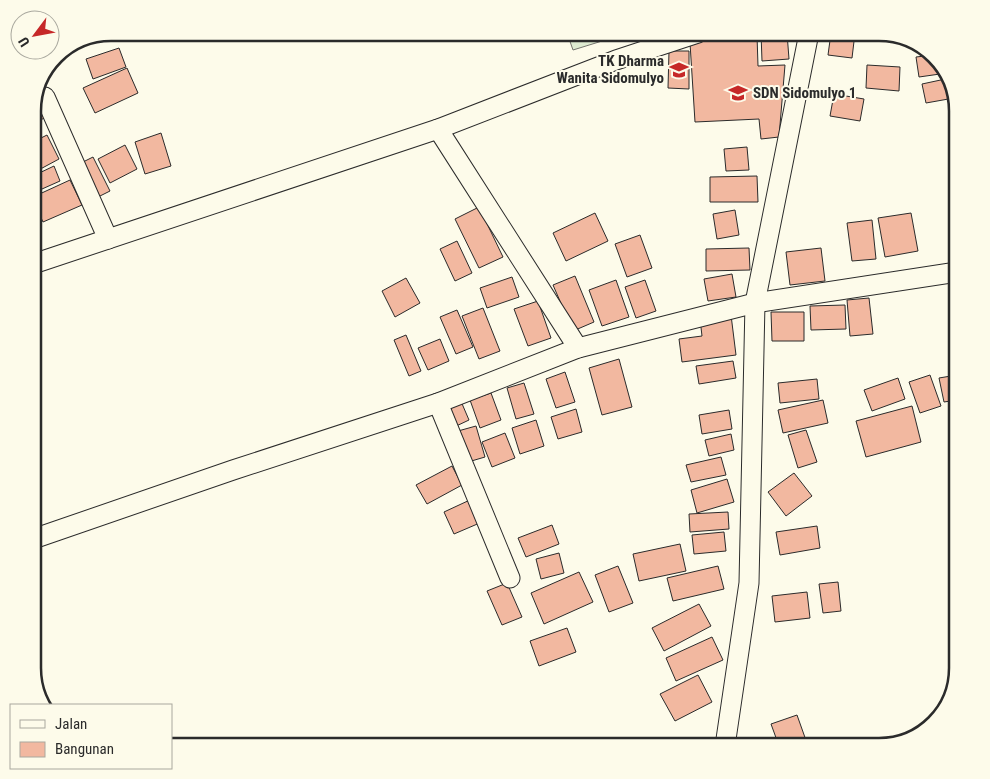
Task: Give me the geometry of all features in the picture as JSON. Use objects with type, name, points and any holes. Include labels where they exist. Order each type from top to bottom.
[{"type":"street","points":[[41,261],[438,129],[616,60],[672,41]]},
{"type":"street","points":[[726,738],[749,583],[755,303],[807,41]]},
{"type":"street","points":[[45,97],[108,238]]},
{"type":"street","points":[[438,129],[578,348]]},
{"type":"street","points":[[41,536],[233,470],[438,403],[578,348],[755,303],[949,273]]},
{"type":"street","points":[[438,403],[510,578]]},
{"type":"green space","points":[[570,41],[602,41],[573,50]]},
{"type":"building","name":"SDN Sidomulyo 1","points":[[707,41],[757,41],[758,66],[785,65],[779,137],[761,139],[759,119],[695,122],[690,43]]},
{"type":"building","points":[[761,41],[788,41],[789,59],[762,61]]},
{"type":"building","points":[[830,41],[854,41],[852,58],[828,55]]},
{"type":"building","points":[[119,48],[126,67],[93,79],[86,59]]},
{"type":"building","name":"TK Dharma Wanita Sidomulyo","points":[[669,51],[689,51],[689,89],[668,88]]},
{"type":"building","points":[[922,56],[938,74],[919,77],[916,57]]},
{"type":"building","points":[[867,65],[900,67],[899,91],[866,88]]},
{"type":"building","points":[[127,68],[138,93],[95,113],[83,88]]},
{"type":"building","points":[[942,80],[947,99],[926,103],[922,84]]},
{"type":"building","points":[[834,94],[864,99],[860,121],[830,116]]},
{"type":"building","points":[[42,103],[48,116],[41,120]]},
{"type":"building","points":[[161,133],[171,166],[145,174],[135,142]]},
{"type":"building","points":[[47,135],[59,159],[41,169],[41,138]]},
{"type":"building","points":[[125,145],[137,169],[110,183],[98,159]]},
{"type":"building","points":[[747,147],[749,170],[726,171],[724,149]]},
{"type":"building","points":[[93,157],[110,191],[96,198],[79,164]]},
{"type":"building","points":[[54,166],[60,181],[41,189],[41,172]]},
{"type":"building","points":[[757,176],[758,202],[710,202],[710,177]]},
{"type":"building","points":[[70,180],[82,205],[43,222],[41,218],[41,193]]},
{"type":"building","points":[[479,207],[503,257],[479,268],[455,219]]},
{"type":"building","points":[[735,210],[739,235],[717,239],[713,214]]},
{"type":"building","points":[[595,213],[608,241],[566,261],[553,233]]},
{"type":"building","points":[[911,213],[918,251],[885,257],[878,218]]},
{"type":"building","points":[[872,220],[876,259],[852,261],[847,223]]},
{"type":"building","points":[[640,235],[652,268],[627,277],[615,244]]},
{"type":"building","points":[[457,241],[472,273],[455,281],[440,249]]},
{"type":"building","points":[[749,248],[750,270],[706,271],[706,249]]},
{"type":"building","points":[[821,248],[825,281],[790,285],[786,252]]},
{"type":"building","points":[[732,274],[736,297],[708,301],[704,279]]},
{"type":"building","points":[[575,276],[594,322],[573,331],[553,285]]},
{"type":"building","points":[[512,277],[519,297],[487,308],[480,288]]},
{"type":"building","points":[[406,278],[420,303],[395,317],[382,291]]},
{"type":"building","points":[[616,280],[629,317],[602,326],[589,290]]},
{"type":"building","points":[[645,280],[656,311],[636,318],[625,287]]},
{"type":"building","points":[[869,298],[873,334],[850,336],[847,300]]},
{"type":"building","points":[[538,301],[551,338],[528,346],[514,309]]},
{"type":"building","points":[[845,305],[846,329],[811,330],[810,306]]},
{"type":"building","points":[[483,308],[500,351],[479,359],[462,316]]},
{"type":"building","points":[[457,310],[473,347],[456,354],[440,317]]},
{"type":"building","points":[[771,312],[804,312],[804,341],[772,341]]},
{"type":"building","points":[[731,315],[736,355],[682,362],[679,339],[702,336],[700,319]]},
{"type":"building","points":[[406,335],[421,371],[409,376],[394,340]]},
{"type":"building","points":[[440,339],[449,361],[428,370],[418,348]]},
{"type":"building","points":[[619,359],[632,407],[602,415],[589,368]]},
{"type":"building","points":[[733,361],[736,378],[699,384],[696,366]]},
{"type":"building","points":[[565,372],[575,402],[556,408],[546,379]]},
{"type":"building","points":[[930,375],[941,406],[920,413],[909,382]]},
{"type":"building","points":[[949,376],[949,401],[944,402],[939,378]]},
{"type":"building","points":[[898,378],[905,399],[872,411],[864,390]]},
{"type":"building","points":[[817,379],[819,399],[780,403],[778,383]]},
{"type":"building","points":[[524,383],[534,414],[516,419],[507,388]]},
{"type":"building","points":[[491,393],[501,420],[480,428],[470,400]]},
{"type":"building","points":[[460,399],[469,420],[452,428],[443,407]]},
{"type":"building","points":[[823,400],[828,423],[783,433],[778,410]]},
{"type":"building","points":[[912,406],[921,442],[866,457],[856,421]]},
{"type":"building","points":[[576,409],[582,432],[558,439],[551,417]]},
{"type":"building","points":[[729,410],[732,429],[702,434],[699,415]]},
{"type":"building","points":[[536,420],[544,446],[520,454],[512,428]]},
{"type":"building","points":[[476,426],[485,457],[468,462],[458,431]]},
{"type":"building","points":[[806,430],[817,462],[798,468],[788,435]]},
{"type":"building","points":[[505,433],[515,458],[492,467],[482,442]]},
{"type":"building","points":[[731,434],[734,450],[709,456],[705,440]]},
{"type":"building","points":[[721,457],[726,475],[691,482],[686,465]]},
{"type":"building","points":[[452,466],[462,485],[427,504],[416,485]]},
{"type":"building","points":[[794,473],[812,496],[786,516],[768,492]]},
{"type":"building","points":[[727,479],[734,502],[697,513],[691,490]]},
{"type":"building","points":[[472,499],[482,522],[454,534],[444,512]]},
{"type":"building","points":[[728,512],[729,529],[690,532],[689,514]]},
{"type":"building","points":[[552,525],[559,544],[526,557],[518,538]]},
{"type":"building","points":[[817,526],[820,548],[780,555],[776,532]]},
{"type":"building","points":[[724,532],[726,551],[694,554],[692,535]]},
{"type":"building","points":[[680,544],[686,571],[639,581],[633,554]]},
{"type":"building","points":[[559,553],[564,573],[541,579],[536,559]]},
{"type":"building","points":[[618,566],[633,603],[609,612],[595,575]]},
{"type":"building","points":[[718,566],[724,589],[673,601],[667,578]]},
{"type":"building","points":[[579,572],[593,602],[544,624],[531,593]]},
{"type":"building","points":[[838,582],[841,611],[823,613],[819,584]]},
{"type":"building","points":[[507,583],[522,617],[502,625],[487,591]]},
{"type":"building","points":[[807,592],[810,618],[775,622],[772,596]]},
{"type":"building","points":[[699,604],[711,626],[664,651],[652,628]]},
{"type":"building","points":[[567,628],[576,652],[539,666],[530,641]]},
{"type":"building","points":[[712,637],[723,660],[676,681],[666,658]]},
{"type":"building","points":[[698,675],[712,702],[675,721],[660,694]]},
{"type":"building","points":[[797,715],[805,738],[776,738],[771,724]]},
{"type":"place","name":"TK Dharma Wanita Sidomulyo","points":[[679,70]]},
{"type":"place","name":"SDN Sidomulyo 1","points":[[738,93]]}]
